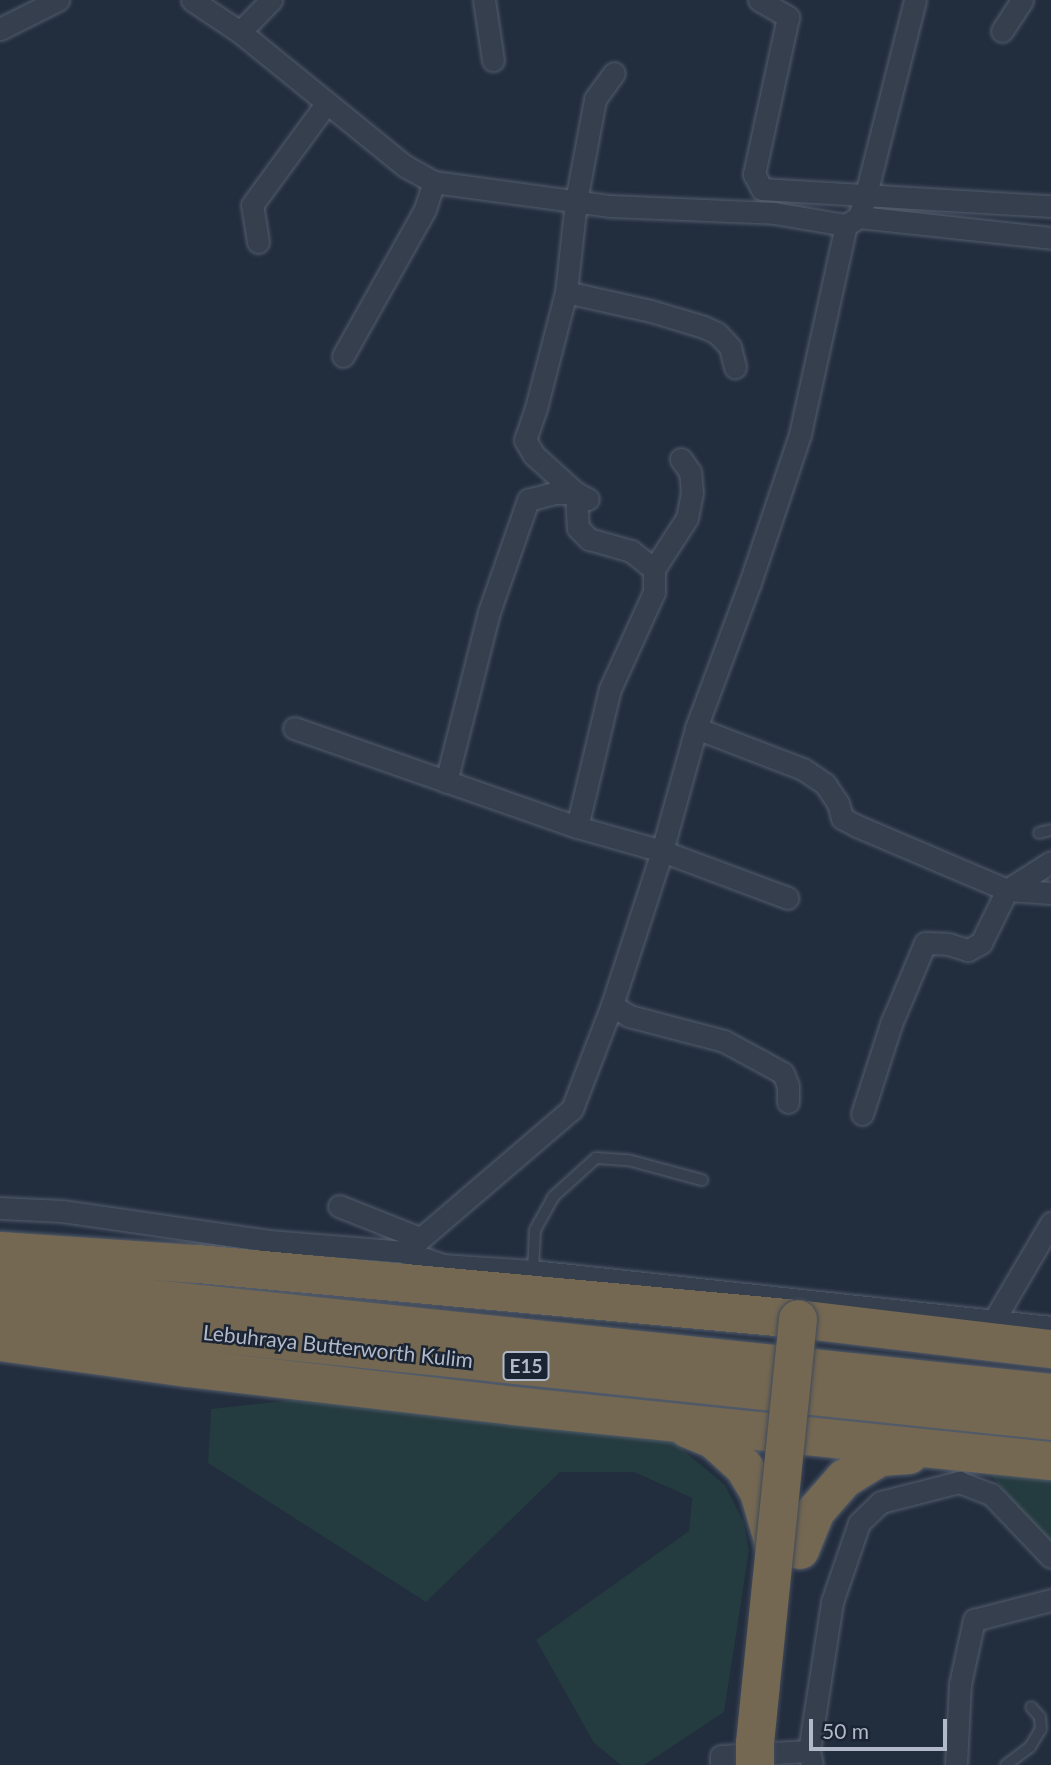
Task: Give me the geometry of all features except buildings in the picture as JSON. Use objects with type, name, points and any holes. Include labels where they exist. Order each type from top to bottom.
[{"type":"highway","points":[[0,1251],[198,1264],[811,1320],[1051,1349]]},
{"type":"highway","name":"Lebuhraya Butterworth Kulim","points":[[0,1283],[1051,1393]]},
{"type":"highway","name":"Lebuhraya Butterworth Kulim","points":[[0,1311],[1051,1421]]},
{"type":"highway","points":[[755,1765],[755,1743],[787,1549],[811,1320]]},
{"type":"highway","points":[[0,1342],[187,1368],[673,1423],[1051,1461]]},
{"type":"highway","points":[[673,1423],[713,1439],[744,1466],[787,1549],[801,1760]]},
{"type":"highway","points":[[787,1549],[844,1479],[880,1457],[970,1453]]},
{"type":"street","points":[[0,29],[58,0]]},
{"type":"street","points":[[191,0],[240,32],[405,166],[434,182],[576,201],[774,213],[1051,238]]},
{"type":"street","points":[[240,32],[271,0]]},
{"type":"street","points":[[484,0],[493,60]]},
{"type":"street","points":[[759,0],[788,17],[754,174],[762,188],[774,191],[1051,206]]},
{"type":"street","points":[[0,1208],[62,1211],[270,1241],[412,1245],[572,1109],[612,1005],[663,850],[696,728],[738,619],[800,434],[852,221],[866,194],[915,0]]},
{"type":"street","points":[[1002,31],[1022,0]]},
{"type":"street","points":[[582,496],[534,455],[525,440],[536,408],[565,292],[576,201],[595,100],[614,73]]},
{"type":"street","points":[[258,242],[252,205],[326,104]]},
{"type":"street","points":[[344,356],[425,209],[434,182]]},
{"type":"street","points":[[565,292],[651,312],[710,330],[730,347],[735,367]]},
{"type":"street","points":[[578,827],[610,690],[654,592],[654,569],[687,518],[692,493],[690,472],[681,459]]},
{"type":"street","points":[[446,782],[489,612],[528,500],[555,493],[582,496]]},
{"type":"street","points":[[582,496],[579,528],[589,539],[631,551],[654,569]]},
{"type":"street","points":[[293,728],[578,827],[663,850],[788,898]]},
{"type":"street","points":[[696,728],[803,769],[825,784],[838,803],[842,818],[1007,890],[1051,893]]},
{"type":"street","points":[[862,1114],[891,1024],[925,943],[948,944],[968,950],[981,943],[1007,890],[1051,862]]},
{"type":"street","points":[[612,1005],[629,1016],[724,1041],[783,1073],[788,1086],[788,1102]]},
{"type":"street","points":[[340,1206],[443,1265],[533,1270],[1051,1327]]},
{"type":"street","points":[[994,1320],[1051,1223]]},
{"type":"street","points":[[721,1765],[721,1755],[801,1760],[832,1602],[859,1523],[881,1502],[959,1482],[991,1494],[1051,1557]]},
{"type":"street","points":[[956,1765],[960,1684],[974,1620],[1051,1600]]},
{"type":"lane","points":[[1038,833],[1051,830]]},
{"type":"lane","points":[[533,1270],[535,1230],[553,1197],[596,1158],[628,1160],[702,1180]]},
{"type":"lane","points":[[1006,1765],[1030,1746],[1041,1729],[1040,1717],[1031,1707]]},
{"type":"green space","points":[[294,1400],[671,1440],[725,1485],[744,1523],[749,1551],[724,1712],[644,1765],[621,1765],[594,1743],[536,1640],[689,1531],[692,1498],[634,1472],[560,1472],[426,1602],[208,1463],[211,1409]]},
{"type":"green space","points":[[990,1474],[1051,1479],[1051,1546]]}]
